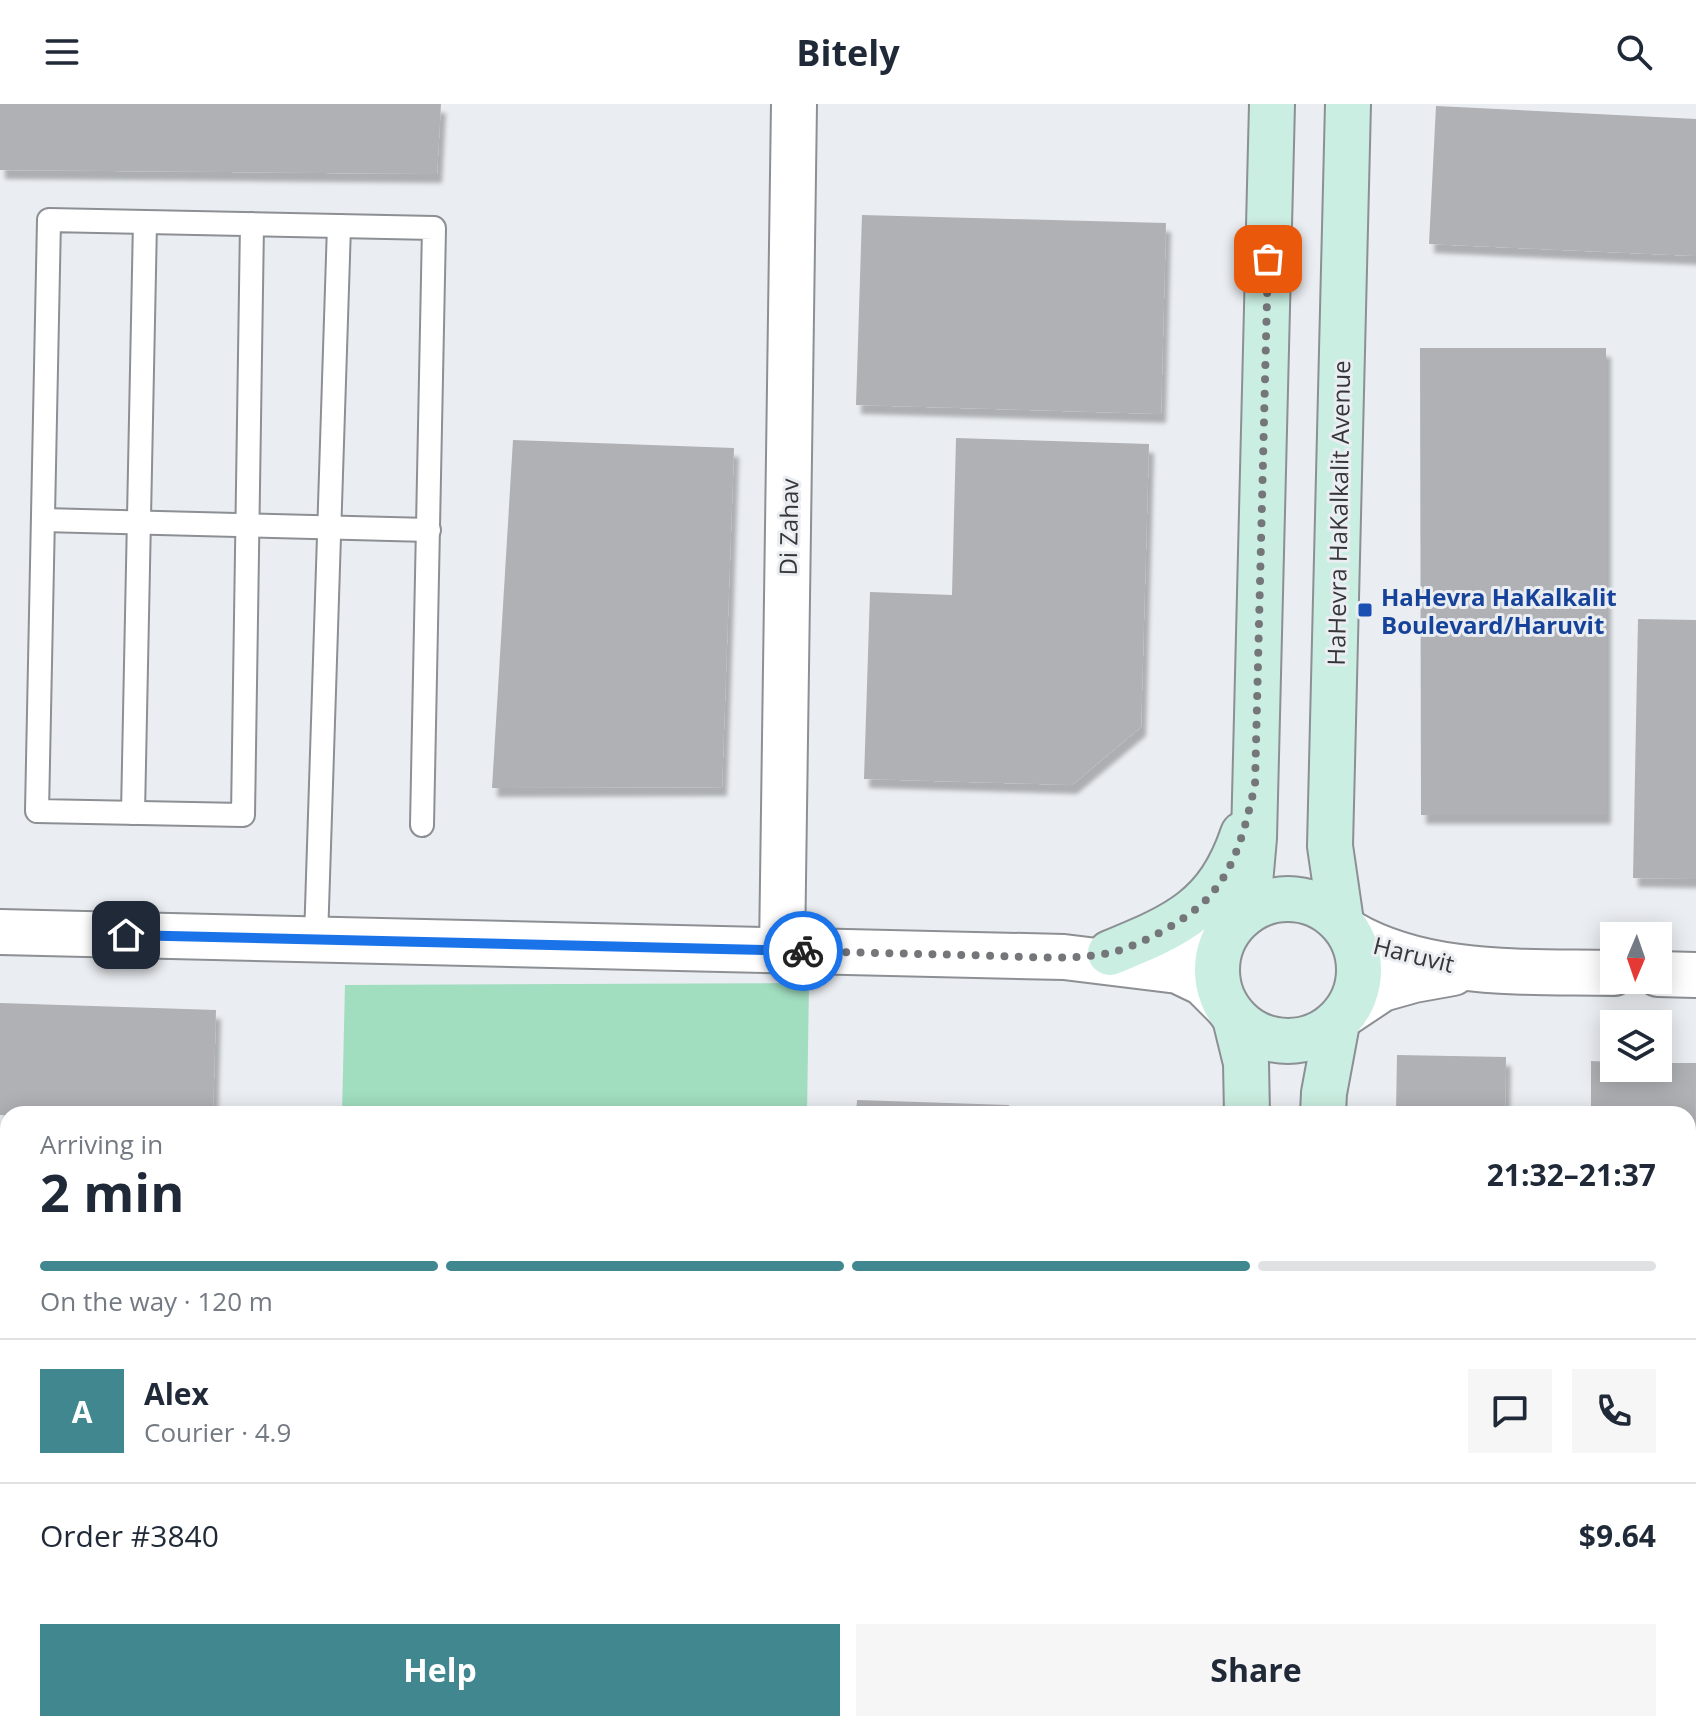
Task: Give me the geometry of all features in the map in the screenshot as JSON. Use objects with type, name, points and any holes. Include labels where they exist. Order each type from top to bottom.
[{"type":"main road","points":[[1247,1106],[1246,1063],[1231,1013],[1219,989],[1217,969],[1219,949],[1234,924],[1250,883],[1272,104]]},
{"type":"main road","name":"HaHevra HaKalkalit Avenue","points":[[1345,928],[1330,846],[1348,104]]},
{"type":"main road","points":[[1110,953],[1153,935],[1212,895],[1230,869],[1255,785]]},
{"type":"main road","points":[[1234,924],[1258,905],[1280,899],[1303,900],[1323,908],[1345,928],[1358,953],[1360,974],[1356,994],[1341,1018],[1323,1106]]},
{"type":"main road","points":[[1231,1013],[1253,1033],[1274,1040],[1296,1041],[1318,1035],[1341,1018]]},
{"type":"street","name":"Di Zahav","points":[[782,951],[794,104]]},
{"type":"street","points":[[1064,957],[1161,947],[1234,924]]},
{"type":"street","name":"Haruvit","points":[[1345,928],[1369,944],[1397,953],[1479,969],[1600,973]]},
{"type":"street","points":[[0,932],[1064,957],[1178,971],[1203,983],[1231,1013]]},
{"type":"street","name":"Haruvit","points":[[1341,1018],[1382,989],[1479,969]]},
{"type":"street","points":[[1672,974],[1696,975]]},
{"type":"lane","points":[[252,224],[243,815],[37,811],[49,220],[252,224],[434,228],[422,825]]},
{"type":"lane","points":[[133,813],[145,222]]},
{"type":"lane","points":[[316,939],[339,226]]},
{"type":"lane","points":[[43,520],[429,530]]},
{"type":"green space","points":[[809,983],[807,1106],[342,1106],[345,985]]},
{"type":"building","points":[[0,104],[441,104],[437,174],[0,170]]},
{"type":"building","points":[[1436,106],[1696,119],[1696,256],[1429,244]]},
{"type":"building","points":[[862,215],[1166,223],[1161,414],[856,405]]},
{"type":"building","points":[[1420,348],[1606,348],[1606,815],[1421,815]]},
{"type":"building","points":[[956,438],[1149,444],[1141,727],[1072,785],[864,779],[870,592],[952,595]]},
{"type":"building","points":[[513,440],[734,448],[722,787],[492,788]]},
{"type":"building","points":[[1638,619],[1696,620],[1696,879],[1633,878]]},
{"type":"building","points":[[0,1003],[216,1010],[213,1106],[0,1106]]},
{"type":"building","points":[[1397,1055],[1506,1057],[1505,1106],[1396,1106]]},
{"type":"building","points":[[1591,1061],[1600,1061],[1600,1082],[1672,1082],[1672,1063],[1696,1063],[1696,1106],[1591,1106]]},
{"type":"building","points":[[857,1100],[1009,1105],[1009,1106],[857,1106]]},
{"type":"way so far","points":[[803,951],[1064,957],[1110,953],[1153,935],[1188,914],[1212,895],[1230,869],[1255,785],[1268,259]]},
{"type":"place","name":"HaHevra HaKalkalit Boulevard/Haruvit","points":[[1365,610]]},
{"type":"route","points":[[126,935],[803,951]]}]
